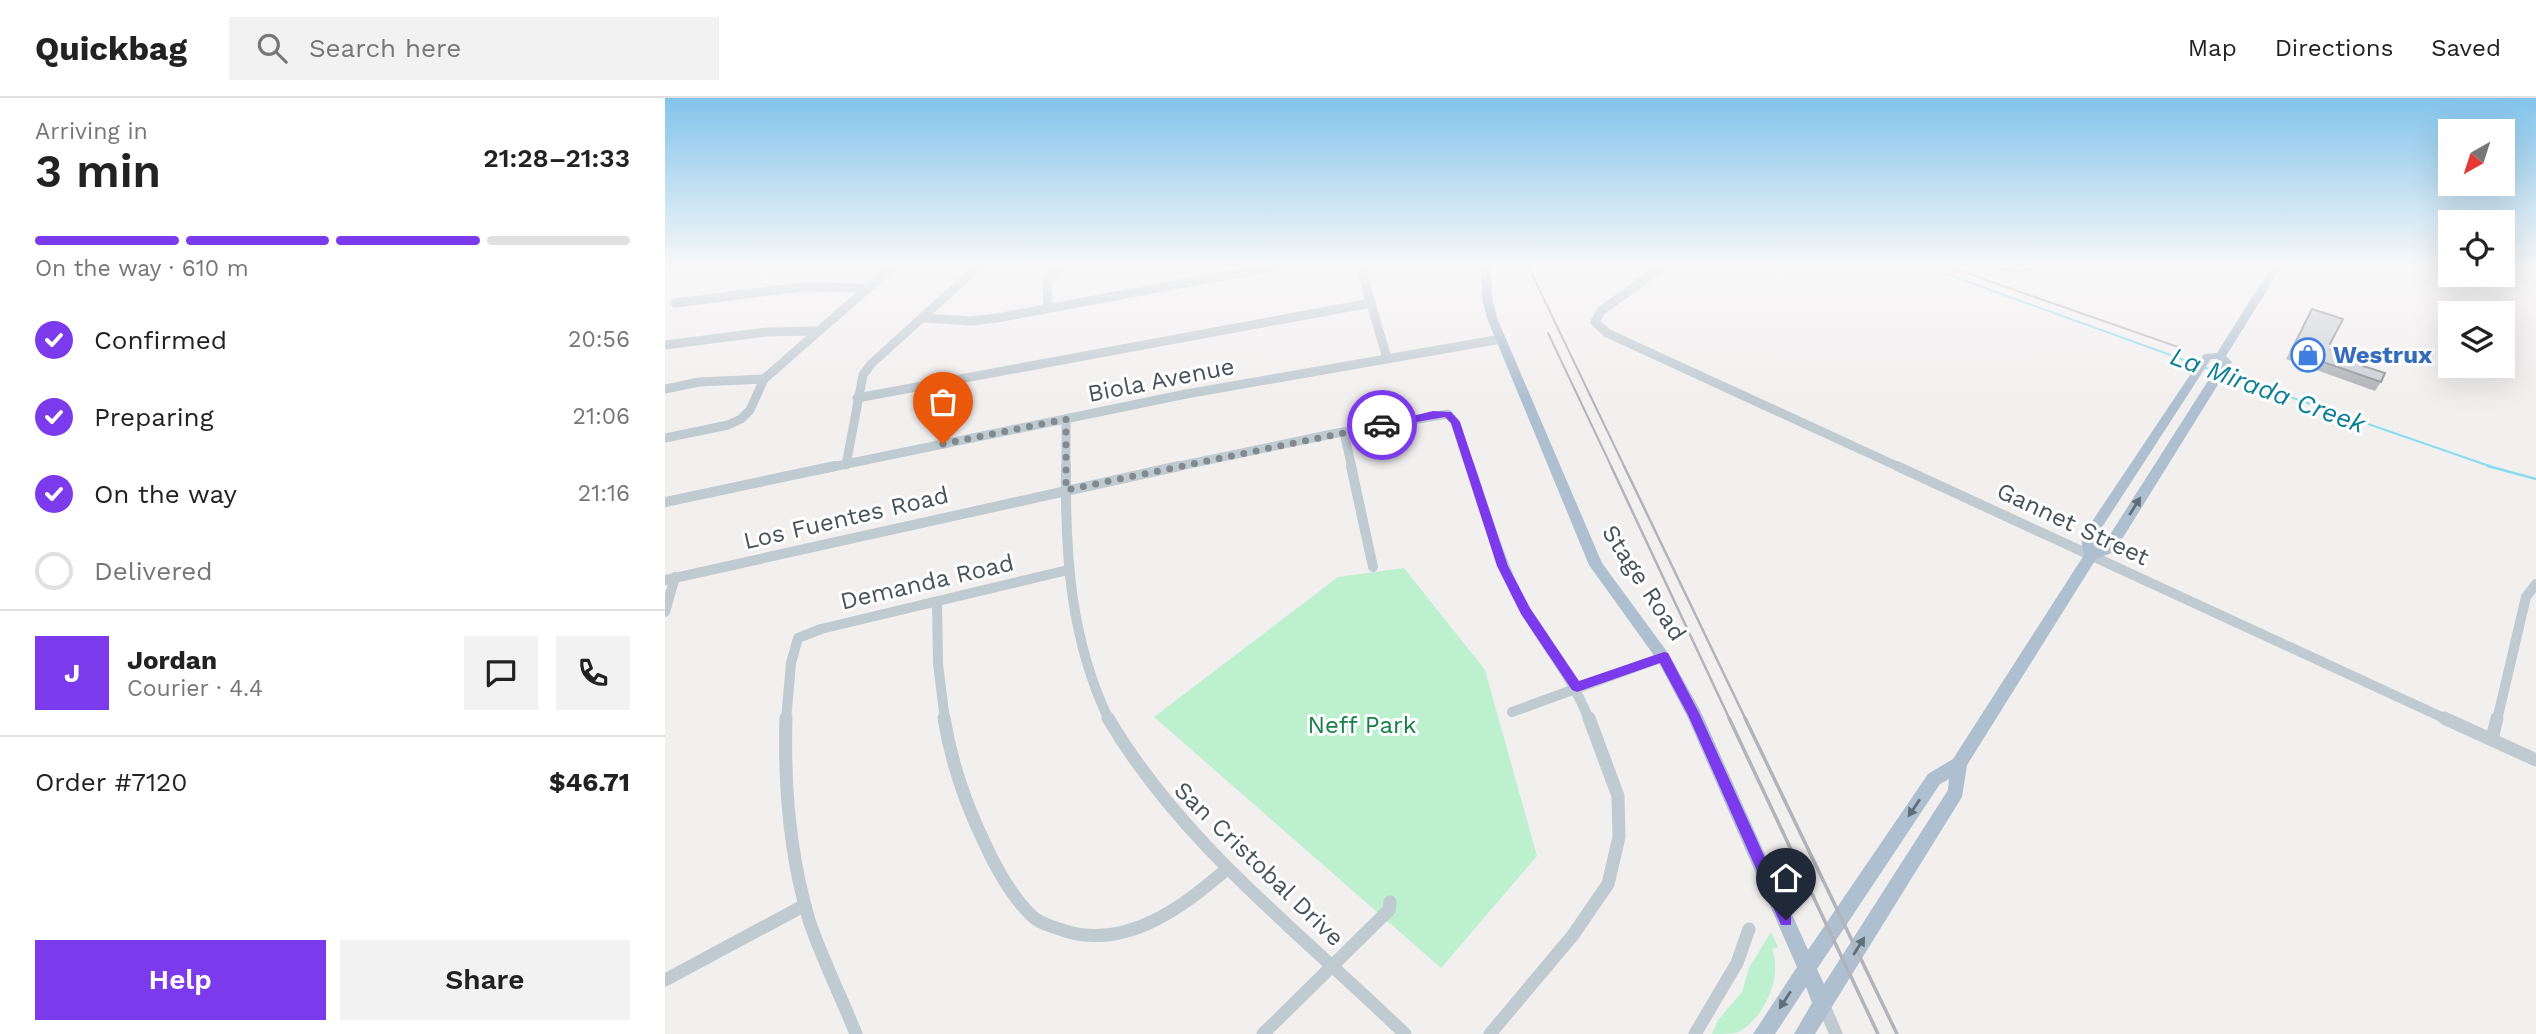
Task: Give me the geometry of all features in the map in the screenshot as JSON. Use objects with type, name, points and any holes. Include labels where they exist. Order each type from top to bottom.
[{"type":"main road","name":"Stage Road","points":[[1491,310],[1597,565],[1664,657],[1694,715],[1823,1004]]},
{"type":"main road","points":[[2220,356],[2250,310]]},
{"type":"main road","points":[[1804,1034],[1956,792],[1959,764],[2091,555],[2109,548],[2226,362],[2220,356],[2208,356],[2088,538],[2091,555]]},
{"type":"main road","points":[[1763,1034],[1806,966],[1934,779],[1959,764]]},
{"type":"street","points":[[665,438],[728,425],[741,419],[750,410],[764,379],[841,310]]},
{"type":"street","points":[[846,465],[863,375],[871,364],[933,310]]},
{"type":"street","points":[[924,318],[971,320],[1037,310]]},
{"type":"street","points":[[857,398],[1331,310]]},
{"type":"street","points":[[1373,310],[1387,358]]},
{"type":"street","name":"Gannet Street","points":[[1603,310],[1595,322],[1607,333],[2536,760]]},
{"type":"street","points":[[665,345],[754,333],[815,331]]},
{"type":"street","name":"Biola Avenue","points":[[665,502],[1066,419],[1501,339]]},
{"type":"street","points":[[665,388],[764,379]]},
{"type":"street","name":"Los Fuentes Road","points":[[670,579],[1066,490],[1448,414],[1455,422],[1503,566],[1525,610],[1577,687]]},
{"type":"street","name":"San Cristobal Drive","points":[[1066,419],[1068,570],[1083,652],[1092,684],[1117,737],[1160,799],[1227,869],[1405,1034]]},
{"type":"street","points":[[1344,433],[1373,568]]},
{"type":"street","name":"Demanda Road","points":[[805,905],[791,825],[786,744],[790,656],[797,638],[821,629],[1068,570]]},
{"type":"street","points":[[665,612],[670,579]]},
{"type":"street","points":[[2492,739],[2526,597],[2536,584]]},
{"type":"street","points":[[937,602],[935,648],[938,692],[947,742],[965,802],[995,865],[1015,898],[1034,918],[1073,936],[1117,934],[1154,922],[1192,899],[1227,869]]},
{"type":"street","points":[[1512,712],[1664,657]]},
{"type":"street","points":[[1490,1034],[1573,934],[1608,884],[1619,837],[1618,796],[1577,687]]},
{"type":"street","points":[[1263,1034],[1389,910],[1390,902]]},
{"type":"street","points":[[665,980],[805,905],[856,1034]]},
{"type":"street","points":[[1695,1034],[1737,963],[1749,929]]},
{"type":"street","name":"Stage Road","points":[[1823,1004],[1836,1034]]},
{"type":"green space","name":"Neff Park","points":[[1404,568],[1485,670],[1537,856],[1441,968],[1154,717],[1338,577]]},
{"type":"green space","points":[[1771,932],[1778,947],[1772,949],[1775,971],[1764,1006],[1739,1032],[1712,1034],[1718,1020],[1742,992],[1749,968]]},
{"type":"building","points":[[2312,310],[2314,310],[2343,319],[2330,344],[2333,346],[2331,350],[2365,362],[2363,366],[2385,373],[2381,382],[2291,351]]},
{"type":"waterway","name":"La Mirada Creek","points":[[2045,310],[2198,365]]},
{"type":"waterway","name":"La Mirada Creek","points":[[2204,367],[2217,372]]},
{"type":"waterway","name":"La Mirada Creek","points":[[2224,374],[2494,468]]},
{"type":"waterway","name":"La Mirada Creek","points":[[2488,466],[2494,468]]},
{"type":"waterway","name":"La Mirada Creek","points":[[2494,468],[2536,479]]},
{"type":"railway","points":[[1549,310],[1625,468]]},
{"type":"railway","points":[[2071,310],[2181,348]]},
{"type":"railway","points":[[1548,333],[1612,468]]},
{"type":"railway","points":[[1611,466],[1730,720]]},
{"type":"railway","points":[[1624,466],[1746,720]]},
{"type":"railway","points":[[1729,718],[1878,1034]]},
{"type":"railway","points":[[1745,718],[1897,1034]]},
{"type":"way so far","points":[[943,444],[1066,419],[1066,490],[1382,425]]},
{"type":"place","name":"Westrux","points":[[2308,355]]},
{"type":"route","points":[[1382,425],[1448,414],[1455,422],[1503,566],[1525,610],[1577,687],[1664,657],[1694,715],[1786,920]]}]
